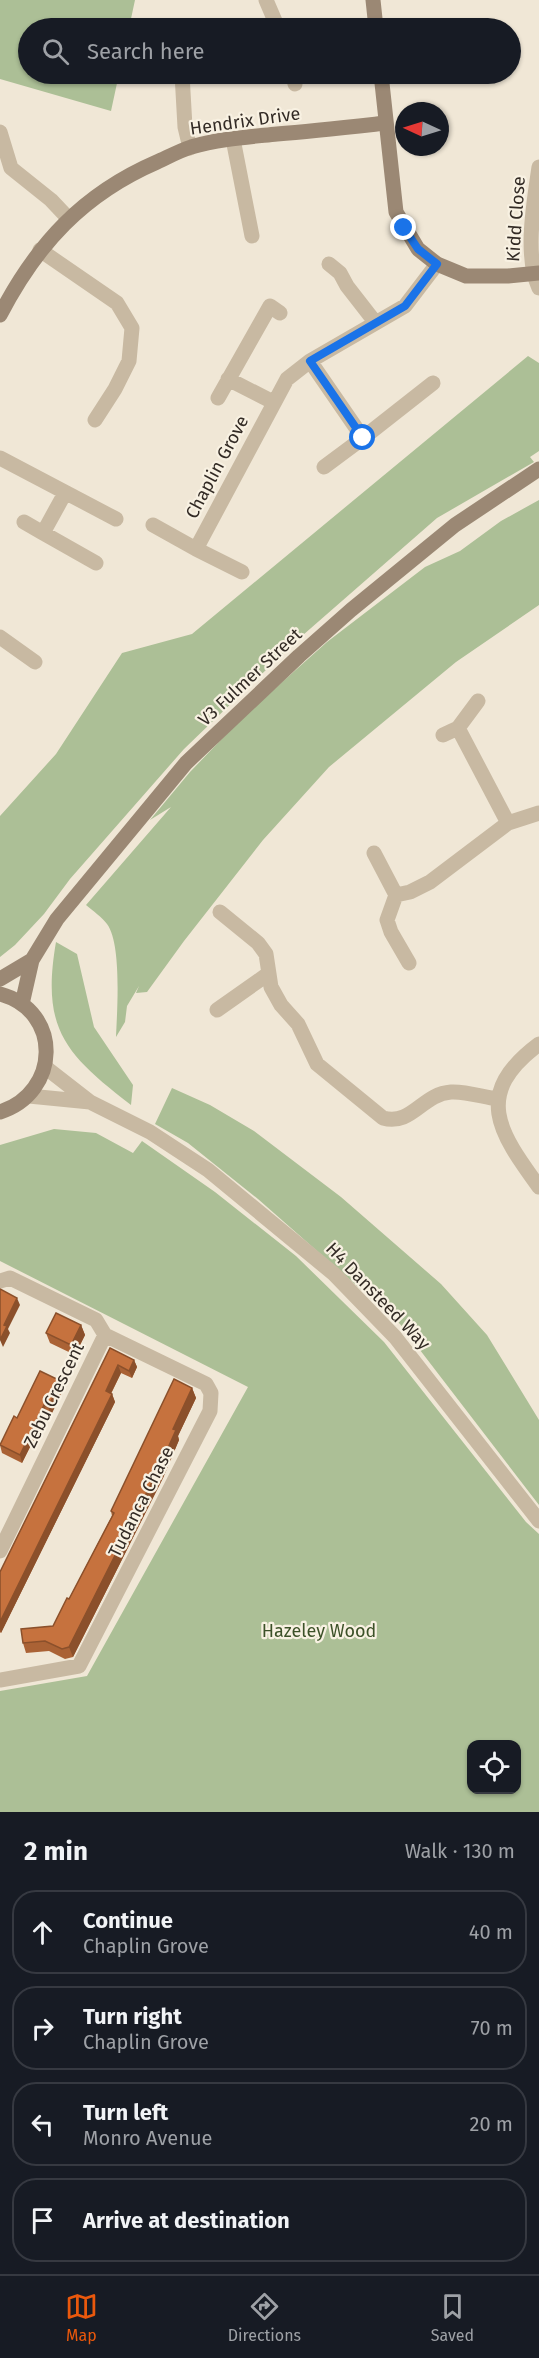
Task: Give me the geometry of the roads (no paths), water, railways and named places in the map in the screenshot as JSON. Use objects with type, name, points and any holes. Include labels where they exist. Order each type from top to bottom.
[{"type":"street","points":[[266,0],[274,18]]},
{"type":"street","points":[[373,0],[375,18]]},
{"type":"street","points":[[183,84],[185,127],[190,148]]},
{"type":"street","points":[[382,84],[396,212],[418,249],[437,264],[466,276],[536,273],[539,288]]},
{"type":"street","name":"Hendrix Drive","points":[[0,315],[13,290],[40,250],[68,218],[131,173],[190,148],[233,139],[386,123]]},
{"type":"street","points":[[0,132],[11,168],[51,200],[68,218]]},
{"type":"street","points":[[233,139],[252,236]]},
{"type":"street","name":"Kidd Close","points":[[536,273],[533,212],[539,167]]},
{"type":"street","points":[[40,250],[117,303],[132,328],[129,361],[115,389],[95,420]]},
{"type":"street","points":[[328,264],[340,273],[346,286],[375,322]]},
{"type":"street","name":"Chaplin Grove","points":[[196,549],[273,402],[288,379],[310,361],[405,306],[437,264]]},
{"type":"street","name":"Chaplin Grove","points":[[218,398],[270,306],[280,313]]},
{"type":"street","points":[[310,361],[363,438]]},
{"type":"street","name":"Chaplin Grove","points":[[228,379],[273,402]]},
{"type":"street","points":[[324,467],[433,383]]},
{"type":"street","points":[[0,458],[116,519]]},
{"type":"street","name":"V3 Fulmer Street","points":[[21,1004],[32,960],[57,919],[186,763],[351,610],[455,525],[539,469]]},
{"type":"street","points":[[44,533],[65,493]]},
{"type":"street","points":[[24,522],[96,563]]},
{"type":"street","name":"Chaplin Grove","points":[[153,525],[242,572]]},
{"type":"street","points":[[0,638],[35,662]]},
{"type":"street","points":[[443,735],[458,728],[478,701]]},
{"type":"street","points":[[458,728],[508,823]]},
{"type":"street","points":[[396,895],[410,892],[430,882],[508,823],[539,813]]},
{"type":"street","points":[[374,853],[396,895],[387,920],[391,932],[409,963]]},
{"type":"street","points":[[220,912],[266,954],[271,987],[281,1005],[298,1023],[317,1064],[383,1118],[394,1122],[406,1117],[428,1100],[450,1092],[497,1099]]},
{"type":"street","name":"V3 Fulmer Street","points":[[0,980],[32,960]]},
{"type":"street","points":[[217,1010],[268,974]]},
{"type":"street","points":[[0,994],[21,1004],[40,1025],[46,1046],[45,1067],[39,1082],[29,1096],[13,1108],[0,1112]]},
{"type":"street","points":[[539,1044],[523,1056],[507,1075],[497,1099],[499,1123],[509,1146],[539,1187]]},
{"type":"street","name":"H4 Dansteed Way","points":[[45,1067],[90,1102],[150,1132],[208,1170],[334,1274],[396,1337],[539,1521]]},
{"type":"street","name":"H4 Dansteed Way","points":[[29,1096],[90,1102]]},
{"type":"street","name":"Zebu Crescent","points":[[0,1281],[10,1278],[96,1320],[105,1335],[0,1551]]},
{"type":"street","name":"Tudanca Chase","points":[[0,1680],[79,1666],[210,1411],[211,1393],[206,1384],[105,1335]]},
{"type":"park label","name":"Hazeley Wood","points":[[319,1631]]}]
